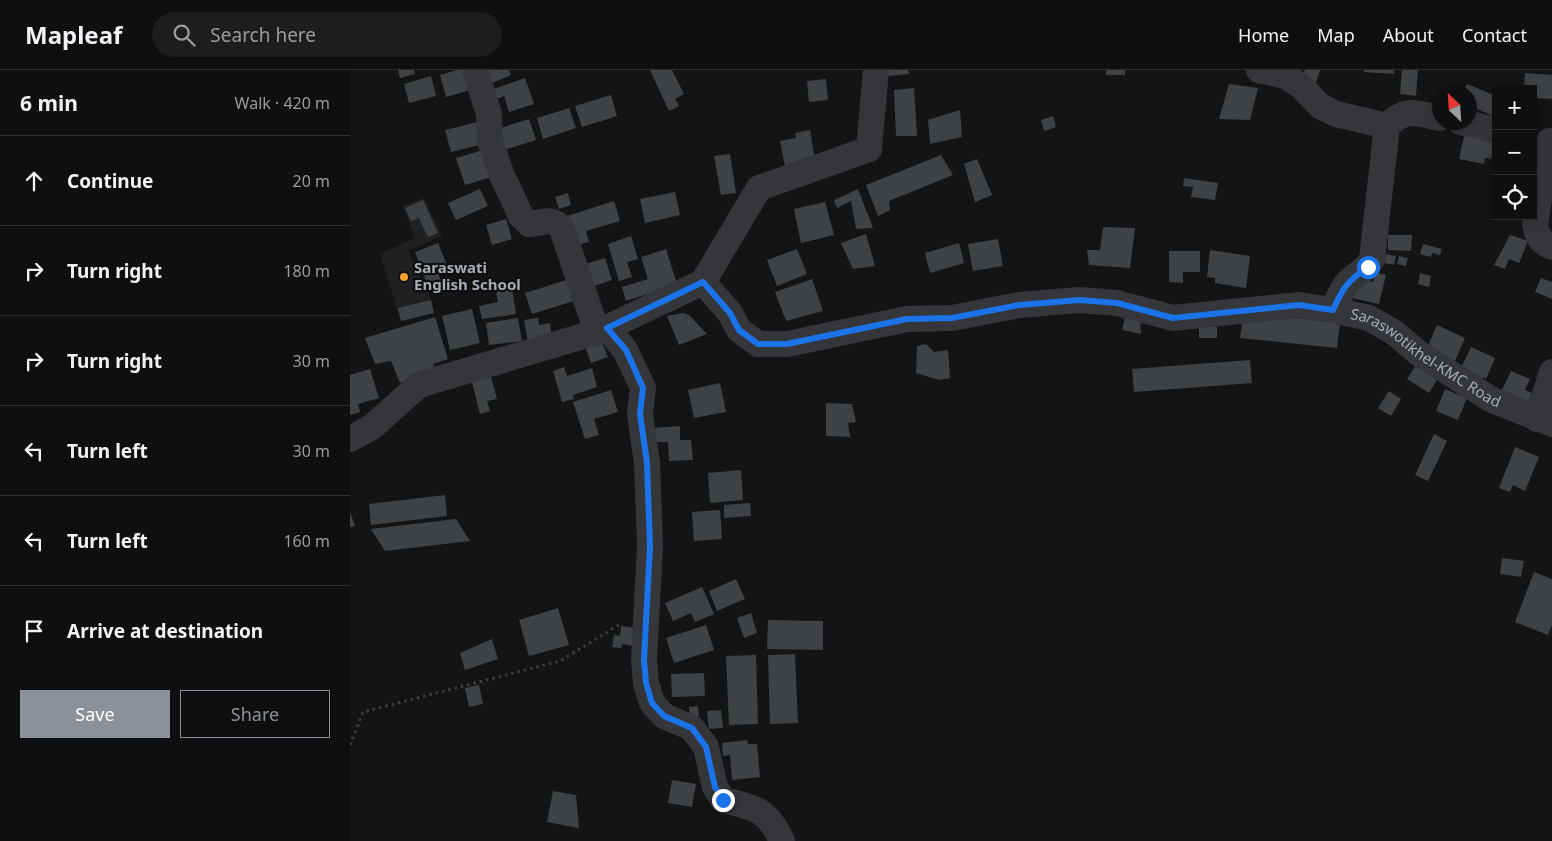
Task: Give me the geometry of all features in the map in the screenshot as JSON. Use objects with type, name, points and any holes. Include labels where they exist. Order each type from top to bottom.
[{"type":"street","points":[[475,70],[489,114],[490,141],[501,173],[521,216],[529,224],[552,220],[557,222],[562,229],[594,320],[626,350],[643,388],[640,414],[647,463],[650,546],[644,660],[646,683],[652,703],[664,716],[692,728],[706,747],[715,787],[723,800],[758,810],[773,822],[782,841]]},
{"type":"street","points":[[350,439],[372,427],[419,385],[604,329],[703,282],[759,188],[869,148],[876,70]]},
{"type":"street","points":[[1259,70],[1285,76],[1301,86],[1320,106],[1336,114],[1387,126]]},
{"type":"street","points":[[1333,310],[1342,289],[1349,280],[1368,267],[1372,259],[1387,126],[1399,114],[1414,112],[1432,116]]},
{"type":"street","points":[[1477,126],[1492,129]]},
{"type":"street","points":[[1545,140],[1534,224],[1537,235],[1543,243],[1552,246]]},
{"type":"street","name":"Saraswotikhel-KMC Road","points":[[703,282],[730,313],[739,330],[758,344],[787,344],[907,319],[952,318],[1019,305],[1079,300],[1117,303],[1173,318],[1299,305],[1333,310],[1369,318],[1395,333],[1417,352],[1492,400],[1545,422]]},
{"type":"street","points":[[1545,422],[1552,372]]},
{"type":"path","points":[[350,745],[363,712],[560,661],[647,607]]},
{"type":"shaded area","name":"Saraswati English School","points":[[424,198],[442,236],[408,251],[431,300],[434,313],[401,321],[380,254],[415,238],[403,206]]},
{"type":"building","points":[[398,70],[414,70],[415,74],[400,78]]},
{"type":"building","points":[[457,70],[468,70],[473,89],[446,97],[440,75]]},
{"type":"building","points":[[484,70],[509,70],[511,75],[490,84]]},
{"type":"building","points":[[650,70],[672,70],[684,94],[675,99],[679,106],[669,111]]},
{"type":"building","points":[[886,70],[908,70],[909,74],[887,76]]},
{"type":"building","points":[[1106,70],[1125,70],[1125,75],[1106,75]]},
{"type":"building","points":[[1305,70],[1320,70],[1315,85],[1301,80]]},
{"type":"building","points":[[1364,70],[1394,70],[1394,74],[1364,72]]},
{"type":"building","points":[[1402,70],[1418,70],[1416,96],[1400,94]]},
{"type":"building","points":[[1525,73],[1552,75],[1552,99],[1537,98],[1537,85],[1524,85]]},
{"type":"building","points":[[431,76],[436,96],[409,103],[404,84]]},
{"type":"building","points":[[525,78],[534,104],[509,112],[504,96],[494,100],[491,90]]},
{"type":"building","points":[[826,79],[828,100],[809,102],[807,81]]},
{"type":"building","points":[[1229,84],[1258,88],[1250,120],[1219,119]]},
{"type":"building","points":[[914,88],[917,136],[896,136],[894,90]]},
{"type":"building","points":[[1477,88],[1492,94],[1492,116],[1477,109]]},
{"type":"building","points":[[611,95],[617,116],[582,127],[575,106]]},
{"type":"building","points":[[569,108],[576,128],[543,139],[537,118]]},
{"type":"building","points":[[960,110],[962,137],[930,144],[928,120]]},
{"type":"building","points":[[1053,116],[1056,127],[1044,131],[1041,120]]},
{"type":"building","points":[[529,119],[536,140],[501,151],[494,130]]},
{"type":"building","points":[[478,122],[483,144],[451,152],[445,130]]},
{"type":"building","points":[[810,130],[815,160],[785,166],[780,141],[796,138],[795,133]]},
{"type":"building","points":[[1465,132],[1492,138],[1491,159],[1485,158],[1484,164],[1459,159]]},
{"type":"building","points":[[483,150],[492,177],[465,185],[456,158]]},
{"type":"building","points":[[730,154],[736,193],[721,195],[714,156]]},
{"type":"building","points":[[941,155],[953,175],[889,201],[890,210],[878,216],[866,185]]},
{"type":"building","points":[[977,159],[992,195],[975,202],[964,164]]},
{"type":"building","points":[[1184,178],[1218,183],[1215,200],[1191,197],[1193,187],[1183,186]]},
{"type":"building","points":[[480,189],[488,206],[456,220],[448,203]]},
{"type":"building","points":[[858,189],[873,228],[856,229],[851,201],[837,208],[834,200]]},
{"type":"building","points":[[675,192],[680,215],[645,223],[640,199]]},
{"type":"building","points":[[568,193],[571,205],[559,209],[555,197]]},
{"type":"building","points":[[423,200],[438,233],[428,237],[419,218],[411,221],[405,208]]},
{"type":"building","points":[[614,201],[620,221],[586,231],[589,242],[577,245],[567,216]]},
{"type":"building","points":[[825,202],[834,235],[801,243],[794,209]]},
{"type":"building","points":[[506,219],[512,239],[492,245],[486,225]]},
{"type":"building","points":[[1103,227],[1135,228],[1130,268],[1089,265],[1087,250],[1100,250]]},
{"type":"building","points":[[866,234],[875,266],[853,269],[841,243]]},
{"type":"building","points":[[1388,235],[1412,235],[1411,251],[1388,250]]},
{"type":"building","points":[[1510,235],[1528,241],[1519,263],[1509,259],[1505,269],[1494,265]]},
{"type":"building","points":[[631,236],[638,259],[627,262],[632,277],[619,281],[608,244]]},
{"type":"building","points":[[998,239],[1003,266],[973,271],[968,244]]},
{"type":"building","points":[[438,243],[448,268],[437,272],[443,284],[429,289],[415,252]]},
{"type":"building","points":[[959,243],[964,263],[930,273],[925,253]]},
{"type":"building","points":[[1423,244],[1442,249],[1440,255],[1432,253],[1431,257],[1420,254]]},
{"type":"building","points":[[666,249],[677,284],[626,301],[622,287],[648,279],[641,257]]},
{"type":"building","points":[[797,249],[807,274],[777,286],[767,260]]},
{"type":"building","points":[[1210,250],[1250,256],[1246,288],[1215,283],[1215,278],[1207,277]]},
{"type":"building","points":[[1169,251],[1200,251],[1200,272],[1183,272],[1183,283],[1169,282]]},
{"type":"building","points":[[1386,254],[1396,256],[1394,265],[1384,263]]},
{"type":"building","points":[[1399,256],[1408,258],[1406,266],[1397,264]]},
{"type":"building","points":[[605,258],[612,280],[588,288],[582,265]]},
{"type":"building","points":[[1376,272],[1386,275],[1379,304],[1348,297],[1362,280],[1373,282]]},
{"type":"building","points":[[1420,273],[1431,276],[1429,287],[1418,284]]},
{"type":"building","points":[[1541,278],[1552,282],[1552,299],[1535,292]]},
{"type":"building","points":[[570,279],[577,300],[532,314],[525,293]]},
{"type":"building","points":[[812,279],[823,311],[786,321],[775,292]]},
{"type":"building","points":[[512,288],[516,314],[482,319],[479,306],[498,302],[496,291]]},
{"type":"building","points":[[431,300],[434,313],[401,321],[398,308]]},
{"type":"building","points":[[472,309],[480,343],[450,350],[442,316]]},
{"type":"building","points":[[1244,312],[1340,323],[1337,348],[1240,338]]},
{"type":"building","points":[[683,313],[689,315],[707,334],[679,345],[667,316]]},
{"type":"building","points":[[435,317],[448,359],[433,364],[435,373],[400,383],[391,361],[375,364],[365,338]]},
{"type":"building","points":[[1125,317],[1140,318],[1141,334],[1122,330]]},
{"type":"building","points":[[518,318],[522,341],[489,345],[486,323]]},
{"type":"building","points":[[538,318],[539,325],[550,323],[552,338],[528,342],[524,320]]},
{"type":"building","points":[[1437,325],[1465,338],[1455,361],[1427,348]]},
{"type":"building","points":[[1199,327],[1217,327],[1217,338],[1199,338]]},
{"type":"building","points":[[601,340],[608,357],[591,363],[585,346]]},
{"type":"building","points":[[926,344],[934,352],[948,350],[950,378],[939,380],[916,373],[917,346]]},
{"type":"building","points":[[1471,347],[1495,358],[1486,379],[1483,377],[1480,383],[1461,368]]},
{"type":"building","points":[[1250,360],[1252,383],[1134,392],[1132,369]]},
{"type":"building","points":[[1416,365],[1438,378],[1429,393],[1407,379]]},
{"type":"building","points":[[564,367],[567,376],[592,368],[597,387],[573,395],[574,399],[562,402],[553,371]]},
{"type":"building","points":[[370,369],[379,398],[358,404],[360,412],[350,415],[350,375]]},
{"type":"building","points":[[1511,371],[1530,379],[1525,390],[1532,393],[1527,404],[1501,392]]},
{"type":"building","points":[[490,373],[497,399],[487,401],[490,411],[480,414],[471,378]]},
{"type":"building","points":[[720,383],[726,412],[694,418],[688,390]]},
{"type":"building","points":[[1445,389],[1467,398],[1458,420],[1436,411]]},
{"type":"building","points":[[611,390],[618,412],[594,419],[599,435],[585,439],[573,402]]},
{"type":"building","points":[[1389,391],[1401,399],[1391,416],[1378,408]]},
{"type":"building","points":[[826,403],[852,404],[856,422],[848,423],[850,437],[826,436]]},
{"type":"building","points":[[680,426],[680,440],[691,440],[693,460],[669,461],[668,442],[653,442],[653,428]]},
{"type":"building","points":[[1434,434],[1447,441],[1428,481],[1415,475]]},
{"type":"building","points":[[1515,447],[1539,457],[1525,491],[1513,485],[1510,492],[1499,488]]},
{"type":"building","points":[[741,470],[743,500],[710,503],[708,473]]},
{"type":"building","points":[[445,495],[447,516],[371,525],[369,504]]},
{"type":"building","points":[[750,503],[751,516],[724,518],[724,505]]},
{"type":"building","points":[[720,510],[722,539],[694,541],[692,512]]},
{"type":"building","points":[[350,512],[355,526],[350,527]]},
{"type":"building","points":[[456,519],[470,541],[385,551],[371,529]]},
{"type":"building","points":[[1502,558],[1524,561],[1521,577],[1500,574]]},
{"type":"building","points":[[1534,572],[1552,579],[1552,625],[1548,635],[1515,622]]},
{"type":"building","points":[[736,579],[745,599],[717,611],[709,591]]},
{"type":"building","points":[[702,587],[714,614],[695,622],[691,613],[673,621],[665,603]]},
{"type":"building","points":[[558,608],[569,645],[529,656],[519,620]]},
{"type":"building","points":[[751,613],[757,633],[744,638],[737,618]]},
{"type":"building","points":[[768,620],[823,621],[823,650],[767,649]]},
{"type":"building","points":[[706,625],[714,650],[674,663],[666,638]]},
{"type":"building","points":[[621,626],[637,628],[634,646],[622,644],[621,648],[612,647],[614,635],[620,636]]},
{"type":"building","points":[[492,639],[498,659],[465,670],[460,653]]},
{"type":"building","points":[[795,654],[798,723],[770,724],[768,655]]},
{"type":"building","points":[[756,655],[758,724],[729,725],[726,656]]},
{"type":"building","points":[[704,673],[705,696],[672,697],[671,674]]},
{"type":"building","points":[[479,685],[483,704],[469,707],[465,688]]},
{"type":"building","points":[[698,706],[699,716],[690,717],[689,707]]},
{"type":"building","points":[[721,710],[723,728],[709,729],[707,711]]},
{"type":"building","points":[[747,740],[748,744],[757,744],[760,777],[732,780],[730,755],[723,756],[722,743]]},
{"type":"building","points":[[672,780],[696,784],[692,807],[668,803]]},
{"type":"building","points":[[553,791],[576,795],[579,828],[547,822]]},
{"type":"place","name":"Saraswati English School","points":[[404,277]]},
{"type":"route","points":[[723,800],[715,787],[706,747],[692,728],[664,716],[652,703],[646,683],[644,660],[650,546],[647,463],[640,414],[643,388],[626,350],[607,328],[703,282],[730,313],[739,330],[758,344],[787,344],[865,326],[907,319],[952,318],[1019,305],[1079,300],[1117,303],[1173,318],[1299,305],[1333,310],[1342,289],[1349,280],[1368,267]]}]
